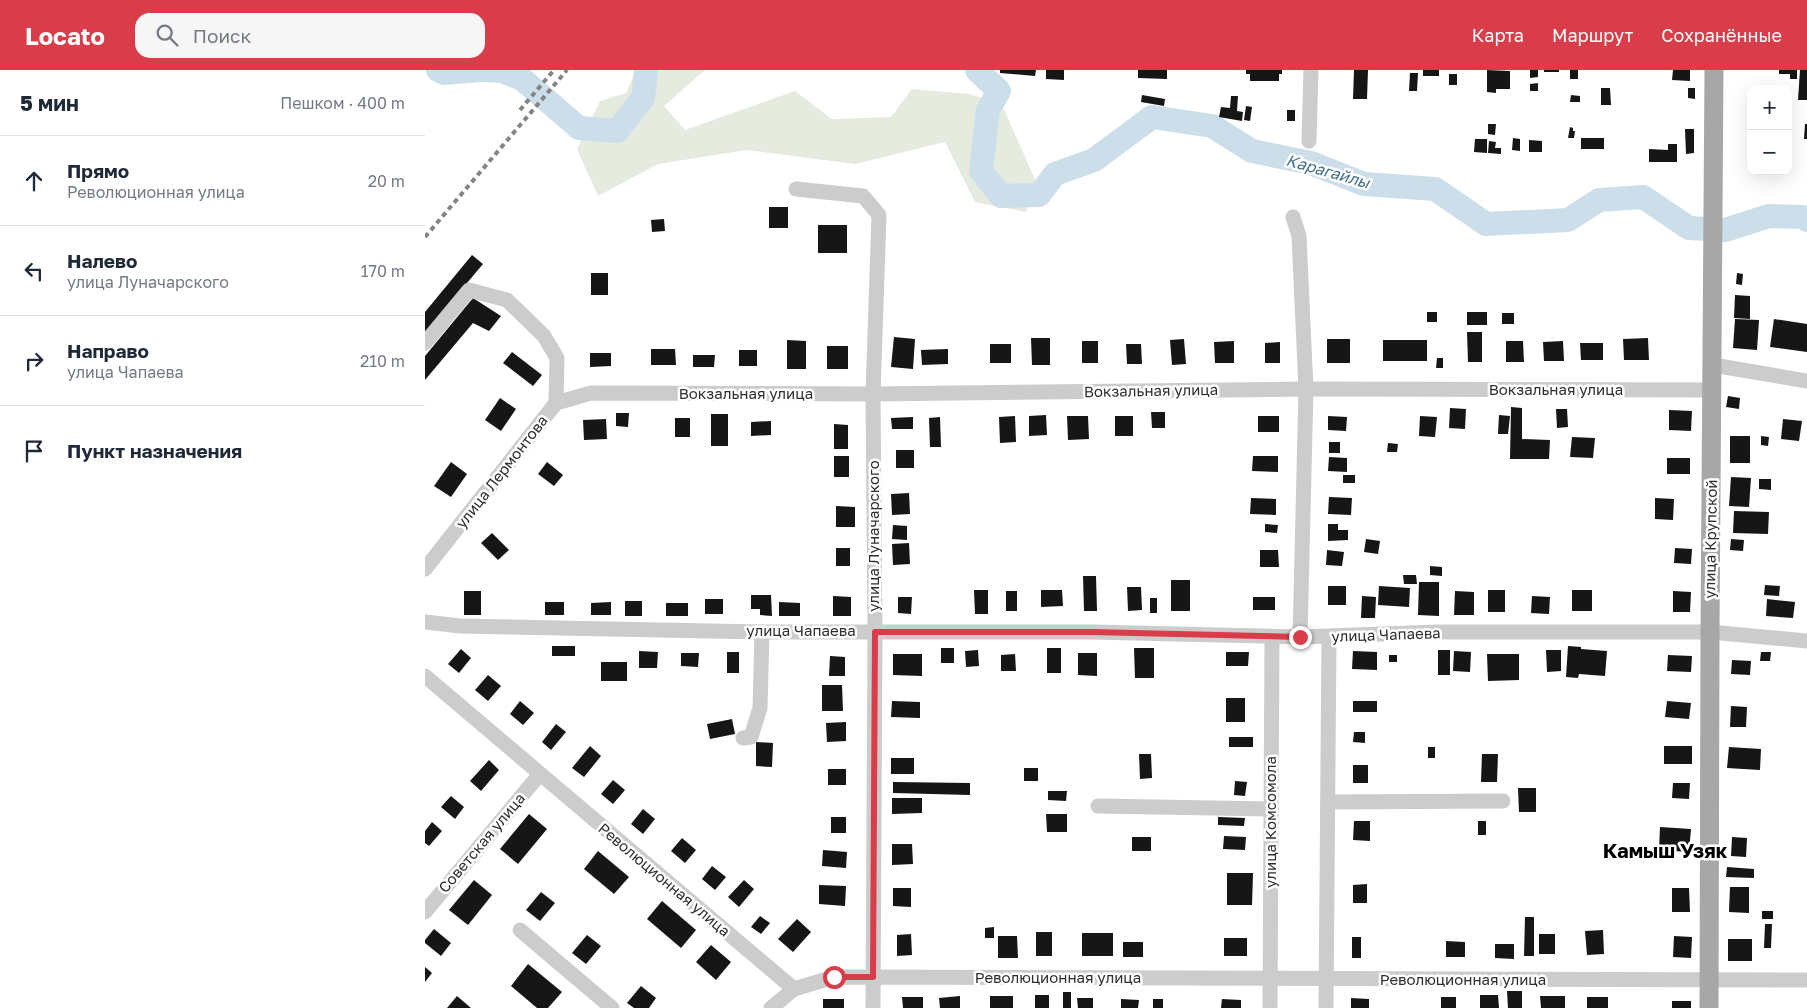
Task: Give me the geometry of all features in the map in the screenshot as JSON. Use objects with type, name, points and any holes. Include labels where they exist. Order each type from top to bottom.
[{"type":"main road","name":"улица Крупской","points":[[1709,1008],[1714,70]]},
{"type":"street","points":[[1309,141],[1311,70]]},
{"type":"street","name":"улица Луначарского","points":[[796,190],[863,196],[879,215],[873,394],[875,632],[873,1008]]},
{"type":"street","points":[[1293,217],[1299,236],[1306,389],[1300,637]]},
{"type":"street","points":[[425,343],[469,290],[507,300],[544,336],[557,358],[556,403]]},
{"type":"street","points":[[1713,365],[1807,381]]},
{"type":"street","name":"Вокзальная улица","points":[[591,393],[873,394],[1306,389],[1712,390]]},
{"type":"street","name":"улица Лермонтова","points":[[425,569],[556,403],[591,393]]},
{"type":"street","name":"улица Чапаева","points":[[425,622],[460,626],[762,632],[1092,632],[1272,637],[1329,637],[1438,632],[1710,632],[1807,641]]},
{"type":"street","points":[[743,738],[751,738],[760,708],[762,632]]},
{"type":"street","name":"улица Комсомола","points":[[1270,1008],[1272,637]]},
{"type":"street","points":[[1326,1008],[1329,637]]},
{"type":"street","name":"Революционная улица","points":[[425,676],[539,775],[794,989],[834,977],[1271,980],[1807,980]]},
{"type":"street","name":"Советская улица","points":[[425,912],[539,775]]},
{"type":"street","points":[[1328,802],[1503,801]]},
{"type":"street","points":[[1097,806],[1271,809]]},
{"type":"street","points":[[520,930],[612,1008]]},
{"type":"street","points":[[771,1008],[794,989]]},
{"type":"shaded area","points":[[636,70],[705,70],[664,106],[685,130],[795,91],[832,119],[891,117],[912,89],[970,94],[1002,105],[1037,184],[1026,212],[975,202],[945,142],[855,164],[747,150],[658,164],[598,196],[577,149],[600,101],[626,93]]},
{"type":"building","points":[[1000,70],[1036,70],[1035,76],[1000,73]]},
{"type":"building","points":[[1046,70],[1064,70],[1064,80],[1046,79]]},
{"type":"building","points":[[1138,70],[1167,70],[1167,79],[1138,78]]},
{"type":"building","points":[[1246,70],[1282,70],[1282,74],[1279,74],[1279,81],[1250,81],[1250,74],[1246,74]]},
{"type":"building","points":[[1354,70],[1368,70],[1367,99],[1353,99]]},
{"type":"building","points":[[1423,70],[1439,70],[1439,76],[1423,76]]},
{"type":"building","points":[[1487,70],[1510,71],[1510,89],[1496,89],[1496,93],[1487,92]]},
{"type":"building","points":[[1530,70],[1538,70],[1538,77],[1530,78]]},
{"type":"building","points":[[1544,70],[1559,70],[1559,72],[1544,72]]},
{"type":"building","points":[[1570,70],[1578,70],[1578,79],[1570,79]]},
{"type":"building","points":[[1673,70],[1690,70],[1690,81],[1672,80]]},
{"type":"building","points":[[1779,70],[1797,70],[1797,79],[1790,79],[1790,74],[1779,74]]},
{"type":"building","points":[[1800,70],[1807,70],[1807,100],[1798,100]]},
{"type":"building","points":[[1410,73],[1418,73],[1417,91],[1409,91]]},
{"type":"building","points":[[1449,74],[1457,74],[1457,85],[1449,85]]},
{"type":"building","points":[[1538,83],[1538,91],[1530,91],[1530,84]]},
{"type":"building","points":[[1601,88],[1610,88],[1611,105],[1601,105]]},
{"type":"building","points":[[1688,88],[1695,88],[1695,99],[1688,98]]},
{"type":"building","points":[[1142,95],[1165,99],[1164,106],[1141,102]]},
{"type":"building","points":[[1571,95],[1580,96],[1580,102],[1570,102]]},
{"type":"building","points":[[1231,96],[1238,96],[1237,111],[1243,112],[1242,121],[1219,117],[1221,107],[1230,108]]},
{"type":"building","points":[[1246,106],[1252,107],[1250,121],[1244,120]]},
{"type":"building","points":[[1287,110],[1295,110],[1295,121],[1287,121]]},
{"type":"building","points":[[1488,124],[1496,124],[1495,135],[1488,134]]},
{"type":"building","points":[[1805,124],[1807,124],[1807,139],[1804,139]]},
{"type":"building","points":[[1570,127],[1575,131],[1574,138],[1568,138]]},
{"type":"building","points":[[1685,129],[1694,129],[1694,153],[1686,154]]},
{"type":"building","points":[[1513,138],[1520,139],[1520,151],[1512,150]]},
{"type":"building","points":[[1581,138],[1604,138],[1604,149],[1581,149]]},
{"type":"building","points":[[1475,139],[1487,139],[1487,153],[1474,152]]},
{"type":"building","points":[[1529,140],[1542,141],[1542,152],[1529,152]]},
{"type":"building","points":[[1489,141],[1496,142],[1495,148],[1501,148],[1501,154],[1488,153]]},
{"type":"building","points":[[1668,144],[1677,144],[1677,162],[1649,162],[1649,149],[1668,150]]},
{"type":"building","points":[[769,207],[788,207],[788,228],[769,228]]},
{"type":"building","points":[[664,219],[665,231],[652,232],[651,220]]},
{"type":"building","points":[[818,225],[847,225],[847,253],[818,253]]},
{"type":"building","points":[[472,255],[483,264],[425,333],[425,312]]},
{"type":"building","points":[[591,273],[608,273],[608,295],[591,295]]},
{"type":"building","points":[[1737,273],[1743,274],[1742,285],[1736,284]]},
{"type":"building","points":[[1735,295],[1750,296],[1750,319],[1734,318]]},
{"type":"building","points":[[473,298],[501,316],[489,331],[473,323],[425,380],[425,356]]},
{"type":"building","points":[[1427,312],[1437,312],[1437,322],[1427,322]]},
{"type":"building","points":[[1467,312],[1487,312],[1487,325],[1467,325]]},
{"type":"building","points":[[1502,313],[1514,313],[1514,324],[1502,324]]},
{"type":"building","points":[[1735,319],[1759,320],[1757,350],[1733,348]]},
{"type":"building","points":[[1774,319],[1807,324],[1807,352],[1770,347]]},
{"type":"building","points":[[1467,332],[1482,332],[1482,362],[1468,362]]},
{"type":"building","points":[[894,337],[915,339],[913,369],[891,367]]},
{"type":"building","points":[[1031,338],[1050,338],[1050,365],[1032,365]]},
{"type":"building","points":[[1648,338],[1649,360],[1624,360],[1623,339]]},
{"type":"building","points":[[1184,339],[1186,364],[1172,365],[1170,340]]},
{"type":"building","points":[[1327,339],[1350,339],[1350,363],[1327,363]]},
{"type":"building","points":[[787,340],[806,341],[806,369],[787,369]]},
{"type":"building","points":[[1383,340],[1427,340],[1427,361],[1383,361]]},
{"type":"building","points":[[1082,341],[1098,341],[1098,363],[1082,363]]},
{"type":"building","points":[[1234,341],[1234,363],[1215,363],[1214,342]]},
{"type":"building","points":[[1506,341],[1523,341],[1524,362],[1506,362]]},
{"type":"building","points":[[1563,341],[1564,361],[1544,361],[1543,342]]},
{"type":"building","points":[[1280,342],[1280,363],[1265,363],[1265,343]]},
{"type":"building","points":[[1580,343],[1603,343],[1603,360],[1581,360]]},
{"type":"building","points":[[990,344],[1011,344],[1011,363],[990,363]]},
{"type":"building","points":[[1126,344],[1141,344],[1142,364],[1127,364]]},
{"type":"building","points":[[827,346],[848,346],[848,369],[827,369]]},
{"type":"building","points":[[651,349],[675,349],[676,365],[651,365]]},
{"type":"building","points":[[948,349],[948,364],[922,365],[921,350]]},
{"type":"building","points":[[739,350],[757,350],[757,366],[739,366]]},
{"type":"building","points":[[512,352],[542,375],[533,386],[503,363]]},
{"type":"building","points":[[590,353],[611,353],[611,366],[590,367]]},
{"type":"building","points":[[693,355],[715,355],[714,367],[693,367]]},
{"type":"building","points":[[1437,358],[1443,358],[1443,368],[1436,368]]},
{"type":"building","points":[[1728,396],[1740,398],[1739,409],[1726,407]]},
{"type":"building","points":[[500,398],[516,409],[501,431],[485,420]]},
{"type":"building","points":[[1511,407],[1522,408],[1522,439],[1550,440],[1549,459],[1510,459]]},
{"type":"building","points":[[1450,408],[1466,409],[1465,429],[1449,428]]},
{"type":"building","points":[[1556,409],[1567,409],[1568,427],[1557,428]]},
{"type":"building","points":[[1669,410],[1692,411],[1691,431],[1669,430]]},
{"type":"building","points":[[1151,412],[1165,412],[1165,428],[1152,428]]},
{"type":"building","points":[[616,413],[629,413],[628,427],[616,426]]},
{"type":"building","points":[[711,414],[728,414],[728,446],[711,446]]},
{"type":"building","points":[[1046,415],[1047,435],[1029,436],[1029,416]]},
{"type":"building","points":[[1499,415],[1510,416],[1508,434],[1498,434]]},
{"type":"building","points":[[1015,416],[1016,442],[1000,443],[999,417]]},
{"type":"building","points":[[1067,416],[1088,416],[1089,439],[1068,440]]},
{"type":"building","points":[[1115,416],[1133,416],[1133,436],[1115,436]]},
{"type":"building","points":[[1258,416],[1279,416],[1279,432],[1258,432]]},
{"type":"building","points":[[1328,416],[1347,417],[1346,431],[1328,430]]},
{"type":"building","points":[[1420,416],[1437,417],[1435,437],[1419,436]]},
{"type":"building","points":[[913,417],[913,429],[892,429],[891,418]]},
{"type":"building","points":[[940,417],[941,447],[930,447],[929,418]]},
{"type":"building","points":[[675,418],[690,418],[690,437],[675,437]]},
{"type":"building","points":[[606,419],[607,439],[584,440],[583,420]]},
{"type":"building","points":[[1783,419],[1802,421],[1799,441],[1781,439]]},
{"type":"building","points":[[771,421],[771,435],[751,436],[751,422]]},
{"type":"building","points":[[834,424],[848,425],[848,449],[834,449]]},
{"type":"building","points":[[1730,436],[1750,436],[1750,463],[1730,463]]},
{"type":"building","points":[[1761,436],[1769,437],[1768,446],[1761,445]]},
{"type":"building","points":[[1572,437],[1595,438],[1593,458],[1570,457]]},
{"type":"building","points":[[1329,442],[1340,442],[1340,453],[1329,453]]},
{"type":"building","points":[[1388,443],[1398,444],[1397,452],[1387,452]]},
{"type":"building","points":[[896,450],[914,450],[914,468],[896,468]]},
{"type":"building","points":[[834,456],[849,456],[849,477],[834,477]]},
{"type":"building","points":[[1253,456],[1278,456],[1278,472],[1252,471]]},
{"type":"building","points":[[1329,457],[1347,458],[1347,472],[1328,471]]},
{"type":"building","points":[[1667,458],[1690,458],[1690,474],[1667,474]]},
{"type":"building","points":[[451,462],[467,474],[451,497],[434,486]]},
{"type":"building","points":[[547,462],[563,475],[554,486],[538,474]]},
{"type":"building","points":[[1343,475],[1355,475],[1355,483],[1343,483]]},
{"type":"building","points":[[1731,477],[1751,478],[1749,507],[1729,506]]},
{"type":"building","points":[[1759,479],[1771,479],[1771,490],[1759,489]]},
{"type":"building","points":[[909,493],[910,514],[892,515],[891,494]]},
{"type":"building","points":[[1329,497],[1352,498],[1351,515],[1328,514]]},
{"type":"building","points":[[1251,498],[1276,499],[1276,515],[1250,514]]},
{"type":"building","points":[[1655,498],[1674,499],[1673,520],[1655,519]]},
{"type":"building","points":[[836,506],[855,507],[855,527],[836,527]]},
{"type":"building","points":[[1734,511],[1769,512],[1768,534],[1733,533]]},
{"type":"building","points":[[1265,524],[1278,525],[1277,533],[1265,532]]},
{"type":"building","points":[[1328,524],[1338,524],[1338,530],[1348,530],[1348,540],[1328,541]]},
{"type":"building","points":[[893,525],[907,526],[907,540],[892,539]]},
{"type":"building","points":[[492,533],[509,550],[498,560],[481,543]]},
{"type":"building","points":[[1366,539],[1380,541],[1378,554],[1364,552]]},
{"type":"building","points":[[1731,539],[1744,540],[1743,551],[1730,550]]},
{"type":"building","points":[[909,543],[910,564],[893,565],[892,544]]},
{"type":"building","points":[[836,548],[850,548],[850,566],[836,566]]},
{"type":"building","points":[[1675,548],[1692,549],[1691,564],[1674,563]]},
{"type":"building","points":[[1260,550],[1278,550],[1279,567],[1260,567]]},
{"type":"building","points":[[1327,550],[1344,552],[1342,566],[1326,565]]},
{"type":"building","points":[[1430,566],[1442,567],[1442,576],[1430,575]]},
{"type":"building","points":[[1403,575],[1416,575],[1417,584],[1404,584]]},
{"type":"building","points":[[1083,576],[1096,576],[1097,611],[1084,611]]},
{"type":"building","points":[[1171,580],[1190,580],[1190,611],[1171,611]]},
{"type":"building","points":[[1419,582],[1439,582],[1439,616],[1418,615]]},
{"type":"building","points":[[1765,585],[1780,586],[1779,596],[1764,595]]},
{"type":"building","points":[[1328,586],[1346,586],[1346,605],[1328,605]]},
{"type":"building","points":[[1379,586],[1410,588],[1409,607],[1378,605]]},
{"type":"building","points":[[1127,587],[1141,587],[1142,610],[1128,611]]},
{"type":"building","points":[[974,590],[988,590],[988,614],[975,614]]},
{"type":"building","points":[[1041,590],[1062,590],[1063,606],[1041,607]]},
{"type":"building","points":[[1488,590],[1505,590],[1505,612],[1488,612]]},
{"type":"building","points":[[1572,590],[1592,590],[1592,611],[1572,611]]},
{"type":"building","points":[[464,591],[481,591],[481,615],[464,615]]},
{"type":"building","points":[[1006,591],[1017,591],[1017,611],[1006,611]]},
{"type":"building","points":[[1455,591],[1474,592],[1474,615],[1454,615]]},
{"type":"building","points":[[1673,591],[1691,592],[1690,612],[1673,612]]},
{"type":"building","points":[[751,595],[771,595],[772,616],[760,615],[760,609],[751,609]]},
{"type":"building","points":[[833,596],[851,597],[851,616],[833,616]]},
{"type":"building","points":[[1362,596],[1376,597],[1375,618],[1361,618]]},
{"type":"building","points":[[1532,596],[1550,597],[1549,614],[1531,613]]},
{"type":"building","points":[[898,597],[912,597],[911,614],[898,613]]},
{"type":"building","points":[[1253,597],[1275,597],[1275,610],[1253,610]]},
{"type":"building","points":[[1150,598],[1157,598],[1157,613],[1150,613]]},
{"type":"building","points":[[705,599],[723,599],[723,614],[705,614]]},
{"type":"building","points":[[1767,599],[1795,602],[1793,618],[1766,616]]},
{"type":"building","points":[[625,601],[642,601],[642,616],[625,616]]},
{"type":"building","points":[[545,602],[564,602],[564,615],[545,615]]},
{"type":"building","points":[[611,602],[611,615],[591,615],[591,603]]},
{"type":"building","points":[[779,602],[800,603],[800,616],[779,616]]},
{"type":"building","points":[[666,603],[688,603],[688,616],[666,616]]},
{"type":"building","points":[[552,646],[575,646],[575,656],[552,656]]},
{"type":"building","points":[[1568,646],[1607,651],[1605,676],[1579,674],[1578,678],[1566,677]]},
{"type":"building","points":[[941,648],[954,648],[954,663],[941,663]]},
{"type":"building","points":[[1047,648],[1061,648],[1061,673],[1047,673]]},
{"type":"building","points":[[1134,648],[1154,648],[1154,678],[1135,678]]},
{"type":"building","points":[[461,649],[471,658],[459,673],[448,664]]},
{"type":"building","points":[[978,650],[979,666],[966,667],[965,651]]},
{"type":"building","points":[[1438,650],[1450,650],[1450,675],[1438,675]]},
{"type":"building","points":[[1546,650],[1561,650],[1561,671],[1547,672]]},
{"type":"building","points":[[639,651],[658,652],[657,668],[639,668]]},
{"type":"building","points":[[1353,651],[1377,652],[1377,670],[1352,669]]},
{"type":"building","points":[[1454,651],[1471,652],[1470,672],[1453,671]]},
{"type":"building","points":[[727,652],[739,652],[739,673],[727,673]]},
{"type":"building","points":[[1226,652],[1249,652],[1248,666],[1226,666]]},
{"type":"building","points":[[1761,652],[1771,652],[1770,661],[1760,661]]},
{"type":"building","points":[[681,653],[699,653],[698,667],[681,666]]},
{"type":"building","points":[[1078,653],[1097,653],[1097,676],[1078,675]]},
{"type":"building","points":[[893,654],[922,654],[922,676],[893,675]]},
{"type":"building","points":[[1015,654],[1016,671],[1001,671],[1001,655]]},
{"type":"building","points":[[1487,654],[1519,654],[1519,680],[1488,681]]},
{"type":"building","points":[[1389,655],[1397,655],[1397,662],[1389,662]]},
{"type":"building","points":[[1668,655],[1692,656],[1691,672],[1667,671]]},
{"type":"building","points":[[830,656],[845,657],[845,676],[829,676]]},
{"type":"building","points":[[1732,660],[1751,661],[1750,675],[1731,674]]},
{"type":"building","points":[[601,662],[627,662],[627,681],[601,681]]},
{"type":"building","points":[[488,675],[501,686],[488,701],[475,690]]},
{"type":"building","points":[[822,685],[842,685],[843,711],[822,711]]},
{"type":"building","points":[[1226,698],[1245,698],[1245,722],[1226,722]]},
{"type":"building","points":[[520,701],[534,713],[523,725],[510,714]]},
{"type":"building","points":[[892,701],[920,702],[920,718],[891,717]]},
{"type":"building","points":[[1353,701],[1377,701],[1377,712],[1353,712]]},
{"type":"building","points":[[1667,701],[1691,703],[1689,719],[1665,717]]},
{"type":"building","points":[[1731,706],[1747,707],[1746,727],[1730,727]]},
{"type":"building","points":[[732,719],[735,734],[710,739],[707,724]]},
{"type":"building","points":[[846,722],[846,741],[827,742],[826,723]]},
{"type":"building","points":[[556,724],[566,732],[551,750],[542,742]]},
{"type":"building","points":[[1354,732],[1365,732],[1365,743],[1353,742]]},
{"type":"building","points":[[1229,737],[1253,737],[1253,747],[1229,747]]},
{"type":"building","points":[[756,742],[773,743],[772,767],[756,766]]},
{"type":"building","points":[[590,746],[601,756],[584,777],[572,768]]},
{"type":"building","points":[[1664,746],[1692,746],[1692,764],[1664,764]]},
{"type":"building","points":[[1428,747],[1435,747],[1435,758],[1428,758]]},
{"type":"building","points":[[1729,747],[1761,749],[1760,770],[1727,768]]},
{"type":"building","points":[[1139,754],[1151,754],[1152,778],[1140,779]]},
{"type":"building","points":[[1482,754],[1498,754],[1497,782],[1481,782]]},
{"type":"building","points":[[891,758],[914,758],[914,774],[891,774]]},
{"type":"building","points":[[489,760],[499,770],[481,791],[470,781]]},
{"type":"building","points":[[1353,765],[1368,765],[1368,783],[1353,783]]},
{"type":"building","points":[[1024,768],[1038,768],[1038,781],[1024,781]]},
{"type":"building","points":[[828,769],[846,769],[846,785],[828,785]]},
{"type":"building","points":[[613,780],[625,790],[613,804],[601,794]]},
{"type":"building","points":[[1235,781],[1247,782],[1245,796],[1234,795]]},
{"type":"building","points":[[893,782],[970,783],[970,795],[893,793]]},
{"type":"building","points":[[1673,783],[1690,783],[1689,799],[1672,798]]},
{"type":"building","points":[[1518,788],[1536,788],[1536,812],[1519,812]]},
{"type":"building","points":[[1048,791],[1067,791],[1066,801],[1048,800]]},
{"type":"building","points":[[451,796],[464,807],[455,819],[441,807]]},
{"type":"building","points":[[892,798],[922,798],[922,813],[892,814]]},
{"type":"building","points":[[643,809],[655,819],[643,834],[631,824]]},
{"type":"building","points":[[529,814],[547,829],[518,864],[500,849]]},
{"type":"building","points":[[1046,814],[1067,814],[1067,832],[1047,832]]},
{"type":"building","points":[[831,817],[846,817],[846,833],[831,833]]},
{"type":"building","points":[[1218,817],[1245,818],[1244,826],[1218,825]]},
{"type":"building","points":[[1354,821],[1370,821],[1370,841],[1353,840]]},
{"type":"building","points":[[1478,821],[1486,821],[1486,835],[1478,835]]},
{"type":"building","points":[[432,822],[442,831],[429,846],[425,843],[425,831]]},
{"type":"building","points":[[1660,827],[1691,829],[1689,852],[1659,850]]},
{"type":"building","points":[[1224,836],[1246,837],[1245,850],[1223,849]]},
{"type":"building","points":[[1132,837],[1151,837],[1151,851],[1132,851]]},
{"type":"building","points":[[1732,837],[1747,838],[1746,857],[1731,856]]},
{"type":"building","points":[[682,838],[696,850],[685,863],[671,851]]},
{"type":"building","points":[[892,844],[912,844],[913,864],[892,865]]},
{"type":"building","points":[[823,850],[847,852],[846,868],[822,866]]},
{"type":"building","points":[[598,851],[629,877],[614,894],[584,869]]},
{"type":"building","points":[[712,866],[726,877],[715,890],[702,879]]},
{"type":"building","points":[[1727,867],[1754,869],[1754,878],[1726,877]]},
{"type":"building","points":[[1227,873],[1253,873],[1252,905],[1227,905]]},
{"type":"building","points":[[474,880],[492,895],[468,925],[449,910]]},
{"type":"building","points":[[744,880],[754,889],[739,907],[728,897]]},
{"type":"building","points":[[1367,884],[1367,903],[1353,903],[1353,885]]},
{"type":"building","points":[[819,885],[846,886],[845,906],[819,904]]},
{"type":"building","points":[[1730,887],[1749,887],[1749,913],[1729,912]]},
{"type":"building","points":[[893,888],[911,888],[911,907],[893,906]]},
{"type":"building","points":[[1672,888],[1689,888],[1690,912],[1672,912]]},
{"type":"building","points":[[541,892],[555,903],[540,921],[526,910]]},
{"type":"building","points":[[662,901],[696,930],[681,948],[647,919]]},
{"type":"building","points":[[1762,911],[1773,911],[1773,919],[1762,919]]},
{"type":"building","points":[[760,916],[770,923],[761,934],[751,927]]},
{"type":"building","points":[[1525,917],[1534,917],[1534,956],[1524,956]]},
{"type":"building","points":[[797,919],[811,932],[793,952],[778,939]]},
{"type":"building","points":[[1765,924],[1772,924],[1771,948],[1764,948]]},
{"type":"building","points":[[994,927],[994,938],[985,938],[985,928]]},
{"type":"building","points":[[434,929],[451,943],[441,956],[425,943],[425,940]]},
{"type":"building","points":[[1603,930],[1604,954],[1587,955],[1585,931]]},
{"type":"building","points":[[1036,932],[1052,932],[1052,956],[1036,956]]},
{"type":"building","points":[[1082,933],[1113,933],[1113,956],[1082,956]]},
{"type":"building","points":[[911,934],[912,955],[897,956],[897,935]]},
{"type":"building","points":[[1539,934],[1555,934],[1555,954],[1539,954]]},
{"type":"building","points":[[587,935],[601,946],[586,964],[572,953]]},
{"type":"building","points":[[998,936],[1017,936],[1018,958],[998,958]]},
{"type":"building","points":[[1674,936],[1692,937],[1691,958],[1673,957]]},
{"type":"building","points":[[1352,937],[1361,937],[1361,958],[1352,958]]},
{"type":"building","points":[[1224,938],[1247,938],[1247,956],[1224,956]]},
{"type":"building","points":[[1728,939],[1752,939],[1752,961],[1728,961]]},
{"type":"building","points":[[1446,941],[1465,942],[1465,957],[1446,957]]},
{"type":"building","points":[[1123,942],[1143,942],[1143,957],[1123,957]]},
{"type":"building","points":[[1495,944],[1514,944],[1514,959],[1495,958]]},
{"type":"building","points":[[711,945],[731,962],[716,980],[696,962]]},
{"type":"building","points":[[528,964],[562,992],[548,1008],[537,1008],[511,986]]},
{"type":"building","points":[[425,967],[432,973],[425,982]]},
{"type":"building","points":[[641,986],[656,998],[649,1008],[634,1008],[627,1003]]},
{"type":"building","points":[[1507,991],[1522,991],[1522,1008],[1508,1008]]},
{"type":"building","points":[[1063,992],[1071,992],[1071,1008],[1063,1008]]},
{"type":"building","points":[[1035,995],[1049,995],[1049,1008],[1035,1008]]},
{"type":"building","points":[[1480,995],[1498,995],[1499,1008],[1480,1008]]},
{"type":"building","points":[[457,996],[471,1008],[447,1008]]},
{"type":"building","points":[[960,996],[960,1008],[940,1008],[939,998]]},
{"type":"building","points":[[990,996],[1013,996],[1013,1008],[990,1008]]},
{"type":"building","points":[[1540,996],[1565,996],[1565,1008],[1541,1008]]},
{"type":"building","points":[[902,997],[923,997],[923,1008],[903,1008]]},
{"type":"building","points":[[1441,997],[1456,997],[1456,1008],[1441,1008]]},
{"type":"building","points":[[1587,997],[1608,997],[1608,1008],[1587,1008]]},
{"type":"building","points":[[1077,998],[1093,998],[1093,1008],[1078,1008]]},
{"type":"building","points":[[1351,998],[1369,999],[1369,1008],[1351,1008]]},
{"type":"building","points":[[823,999],[844,999],[844,1008],[823,1008]]},
{"type":"building","points":[[1121,999],[1139,1000],[1138,1008],[1121,1008]]},
{"type":"building","points":[[1153,999],[1163,999],[1163,1008],[1153,1008]]},
{"type":"building","points":[[1222,999],[1241,1000],[1241,1008],[1221,1008]]},
{"type":"building","points":[[1672,1001],[1691,1001],[1691,1008],[1672,1008]]},
{"type":"waterway","name":"Карагайлы","points":[[438,70],[444,73],[479,70]]},
{"type":"waterway","name":"Карагайлы","points":[[485,70],[502,71],[522,79],[579,128],[617,131],[643,98],[646,70]]},
{"type":"waterway","name":"Карагайлы","points":[[977,70],[999,91],[988,110],[981,171],[1001,196],[1039,195],[1055,174],[1094,160],[1152,117],[1212,126],[1252,151],[1311,163],[1364,184],[1435,189],[1486,224],[1568,220],[1599,200],[1643,197],[1689,228],[1725,230],[1769,216],[1803,217],[1807,220]]},
{"type":"railway","points":[[520,110],[554,70]]},
{"type":"railway","points":[[425,237],[567,70]]},
{"type":"district","name":"Камыш Узяк","points":[[1665,851]]},
{"type":"route","points":[[834,977],[873,977],[875,632],[1092,632],[1300,637]]}]
